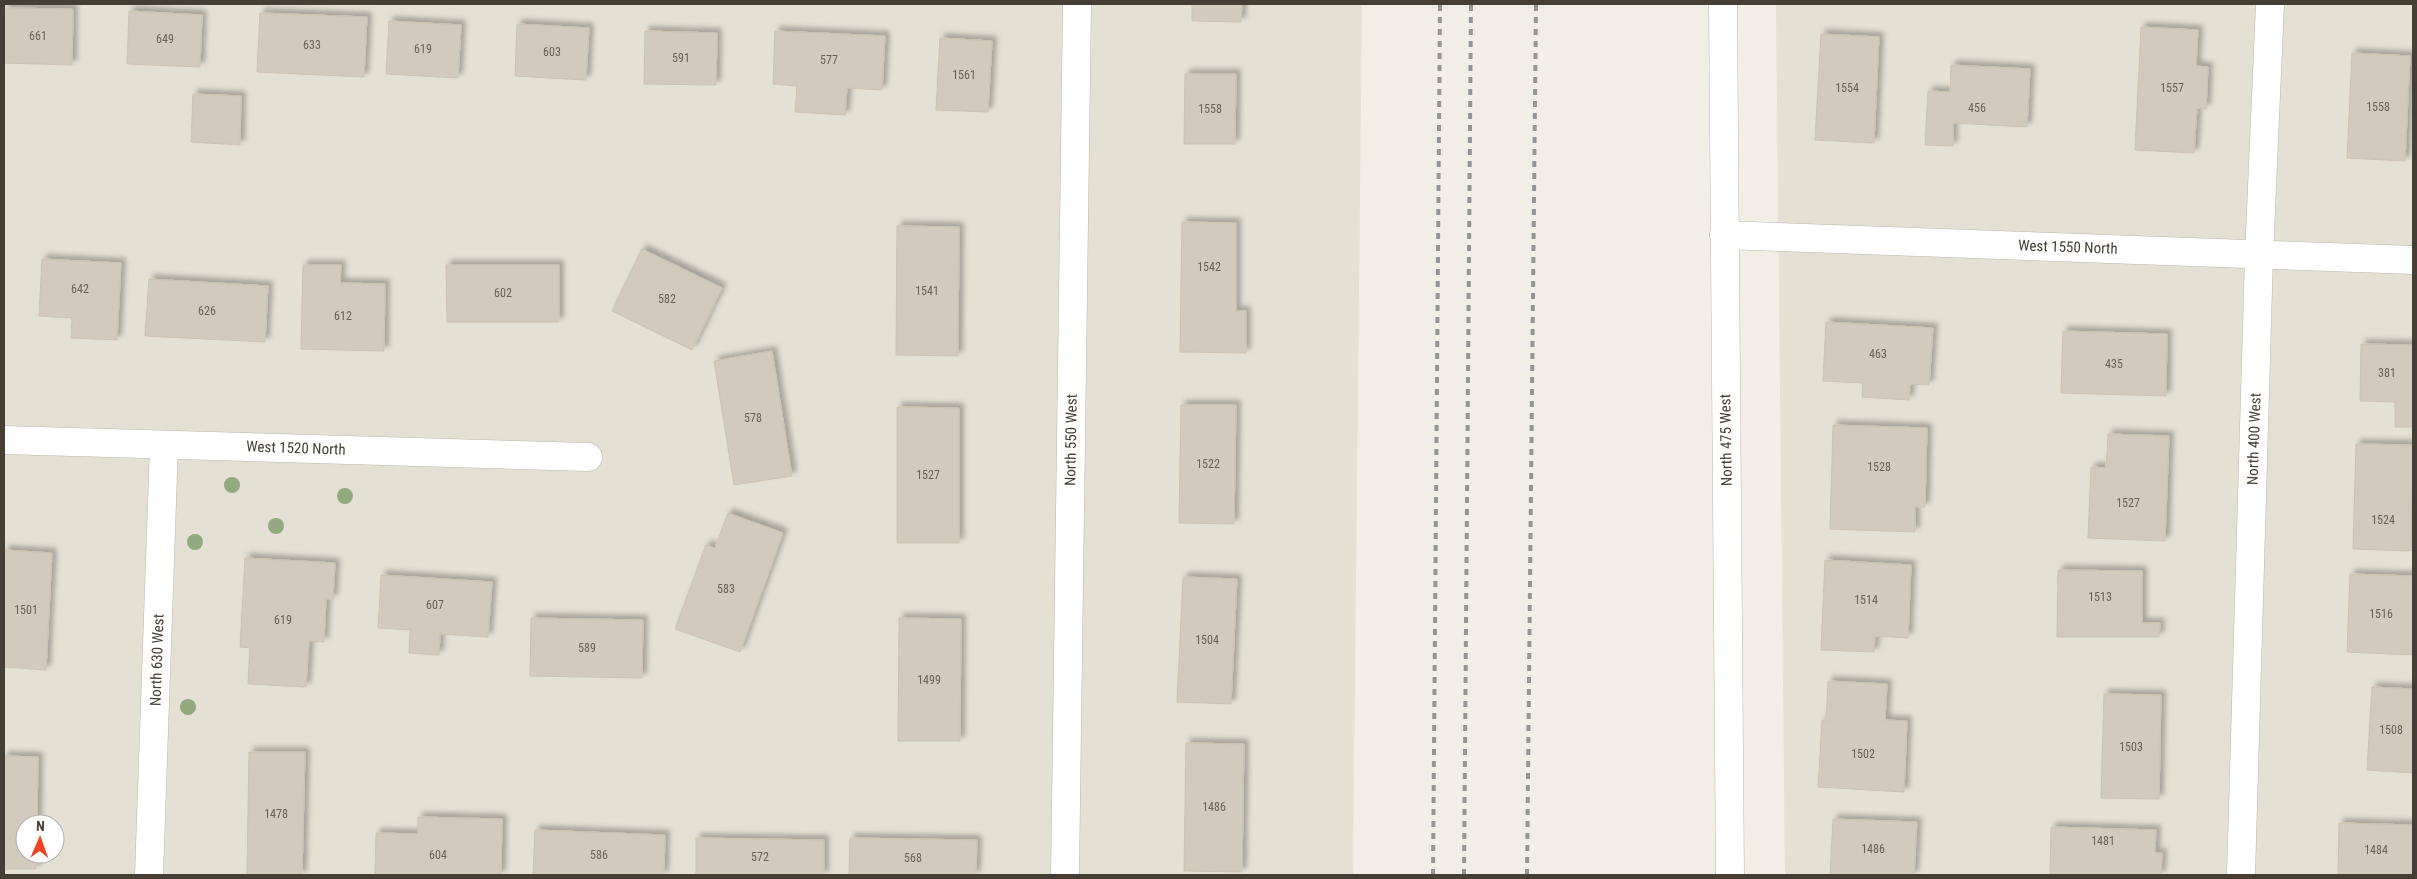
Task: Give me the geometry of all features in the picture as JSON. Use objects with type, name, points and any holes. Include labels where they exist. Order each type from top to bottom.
[{"type":"street","name":"North 550 West","points":[[1065,875],[1077,4]]},
{"type":"street","name":"North 475 West","points":[[1723,4],[1730,875]]},
{"type":"street","name":"North 400 West","points":[[2241,875],[2259,256],[2270,4]]},
{"type":"street","name":"West 1550 North","points":[[1724,235],[2259,256],[2413,260]]},
{"type":"street","name":"West 1520 North","points":[[4,440],[588,457]]},
{"type":"street","name":"North 630 West","points":[[149,875],[164,445]]},
{"type":"shaded area","points":[[4,4],[1362,4],[1353,875],[4,875]]},
{"type":"shaded area","points":[[1776,4],[2413,4],[2413,875],[1785,875]]},
{"type":"building","points":[[1192,4],[1242,4],[1241,22],[1192,21]]},
{"type":"building","points":[[4,8],[73,9],[72,65],[4,63]]},
{"type":"building","points":[[129,11],[202,15],[200,67],[127,64]]},
{"type":"building","points":[[260,13],[367,17],[364,77],[257,72]]},
{"type":"building","points":[[389,21],[461,25],[458,78],[386,74]]},
{"type":"building","points":[[517,24],[589,28],[586,80],[515,76]]},
{"type":"building","points":[[2141,27],[2198,30],[2196,66],[2208,67],[2206,109],[2197,108],[2194,153],[2135,150]]},
{"type":"building","points":[[645,31],[717,33],[716,85],[644,84]]},
{"type":"building","points":[[775,31],[885,36],[882,90],[847,88],[845,115],[795,112],[797,86],[773,84]]},
{"type":"building","points":[[1821,34],[1879,37],[1874,143],[1815,140]]},
{"type":"building","points":[[940,38],[992,41],[988,112],[936,110]]},
{"type":"building","points":[[2352,53],[2410,56],[2405,161],[2347,158]]},
{"type":"building","points":[[1951,65],[2030,69],[2027,127],[1953,123],[1953,146],[1925,145],[1928,91],[1950,92]]},
{"type":"building","points":[[1185,74],[1236,74],[1235,144],[1184,144]]},
{"type":"building","points":[[193,94],[241,96],[240,145],[191,142]]},
{"type":"building","points":[[1182,222],[1236,223],[1236,311],[1246,311],[1246,353],[1180,352]]},
{"type":"building","points":[[897,226],[959,227],[958,356],[896,355]]},
{"type":"building","points":[[642,249],[722,288],[692,350],[612,311]]},
{"type":"building","points":[[42,259],[121,263],[117,340],[71,338],[72,318],[39,316]]},
{"type":"building","points":[[303,265],[341,265],[340,283],[385,284],[384,351],[301,349]]},
{"type":"building","points":[[446,265],[559,265],[559,322],[447,322]]},
{"type":"building","points":[[149,279],[268,286],[265,342],[145,336]]},
{"type":"building","points":[[1826,322],[1933,328],[1929,385],[1910,384],[1909,400],[1862,397],[1863,383],[1823,381]]},
{"type":"building","points":[[2063,331],[2167,334],[2166,396],[2061,393]]},
{"type":"building","points":[[2361,344],[2413,345],[2413,427],[2395,427],[2395,402],[2360,401]]},
{"type":"building","points":[[772,351],[792,476],[734,485],[714,361]]},
{"type":"building","points":[[1181,405],[1236,405],[1234,524],[1179,523]]},
{"type":"building","points":[[897,407],[959,408],[959,543],[897,543]]},
{"type":"building","points":[[1833,425],[1927,428],[1925,507],[1915,507],[1915,532],[1830,529]]},
{"type":"building","points":[[2108,434],[2169,436],[2165,541],[2088,538],[2091,467],[2106,468]]},
{"type":"building","points":[[2356,444],[2413,445],[2411,551],[2353,549]]},
{"type":"building","points":[[728,513],[783,533],[740,652],[675,629],[706,545],[715,548]]},
{"type":"building","points":[[4,550],[52,553],[46,670],[4,667]]},
{"type":"building","points":[[245,558],[335,563],[333,599],[326,599],[324,642],[309,641],[306,687],[248,684],[250,648],[240,647]]},
{"type":"building","points":[[1825,560],[1911,565],[1908,638],[1875,636],[1874,652],[1821,650]]},
{"type":"building","points":[[2058,570],[2142,571],[2142,623],[2160,623],[2159,637],[2057,637]]},
{"type":"building","points":[[2350,574],[2413,576],[2413,655],[2347,652]]},
{"type":"building","points":[[381,575],[492,582],[488,637],[440,634],[439,655],[409,653],[410,630],[378,628]]},
{"type":"building","points":[[1183,577],[1237,579],[1231,704],[1177,702]]},
{"type":"building","points":[[531,618],[643,620],[642,678],[530,676]]},
{"type":"building","points":[[899,618],[961,619],[960,741],[898,741]]},
{"type":"building","points":[[1828,681],[1887,684],[1885,720],[1907,721],[1904,792],[1818,787],[1822,720],[1826,721]]},
{"type":"building","points":[[2372,687],[2413,689],[2413,773],[2367,770]]},
{"type":"building","points":[[2104,694],[2161,695],[2159,799],[2101,798]]},
{"type":"building","points":[[1186,743],[1244,744],[1242,872],[1184,871]]},
{"type":"building","points":[[249,752],[305,752],[302,875],[247,875]]},
{"type":"building","points":[[4,756],[38,757],[37,814],[15,814],[15,864],[36,864],[36,869],[4,869]]},
{"type":"building","points":[[418,817],[502,819],[501,875],[375,875],[376,833],[418,834]]},
{"type":"building","points":[[1833,819],[1917,822],[1914,875],[1830,875]]},
{"type":"building","points":[[2339,823],[2413,825],[2413,875],[2338,875]]},
{"type":"building","points":[[2051,827],[2156,830],[2155,853],[2162,853],[2161,875],[2050,875]]},
{"type":"building","points":[[535,830],[665,835],[664,875],[533,875]]},
{"type":"building","points":[[696,838],[824,840],[824,875],[696,875]]},
{"type":"building","points":[[850,838],[977,840],[976,875],[849,875]]},
{"type":"railway","points":[[1433,875],[1440,4]]},
{"type":"railway","points":[[1464,875],[1471,4]]},
{"type":"railway","points":[[1527,875],[1536,4]]}]
